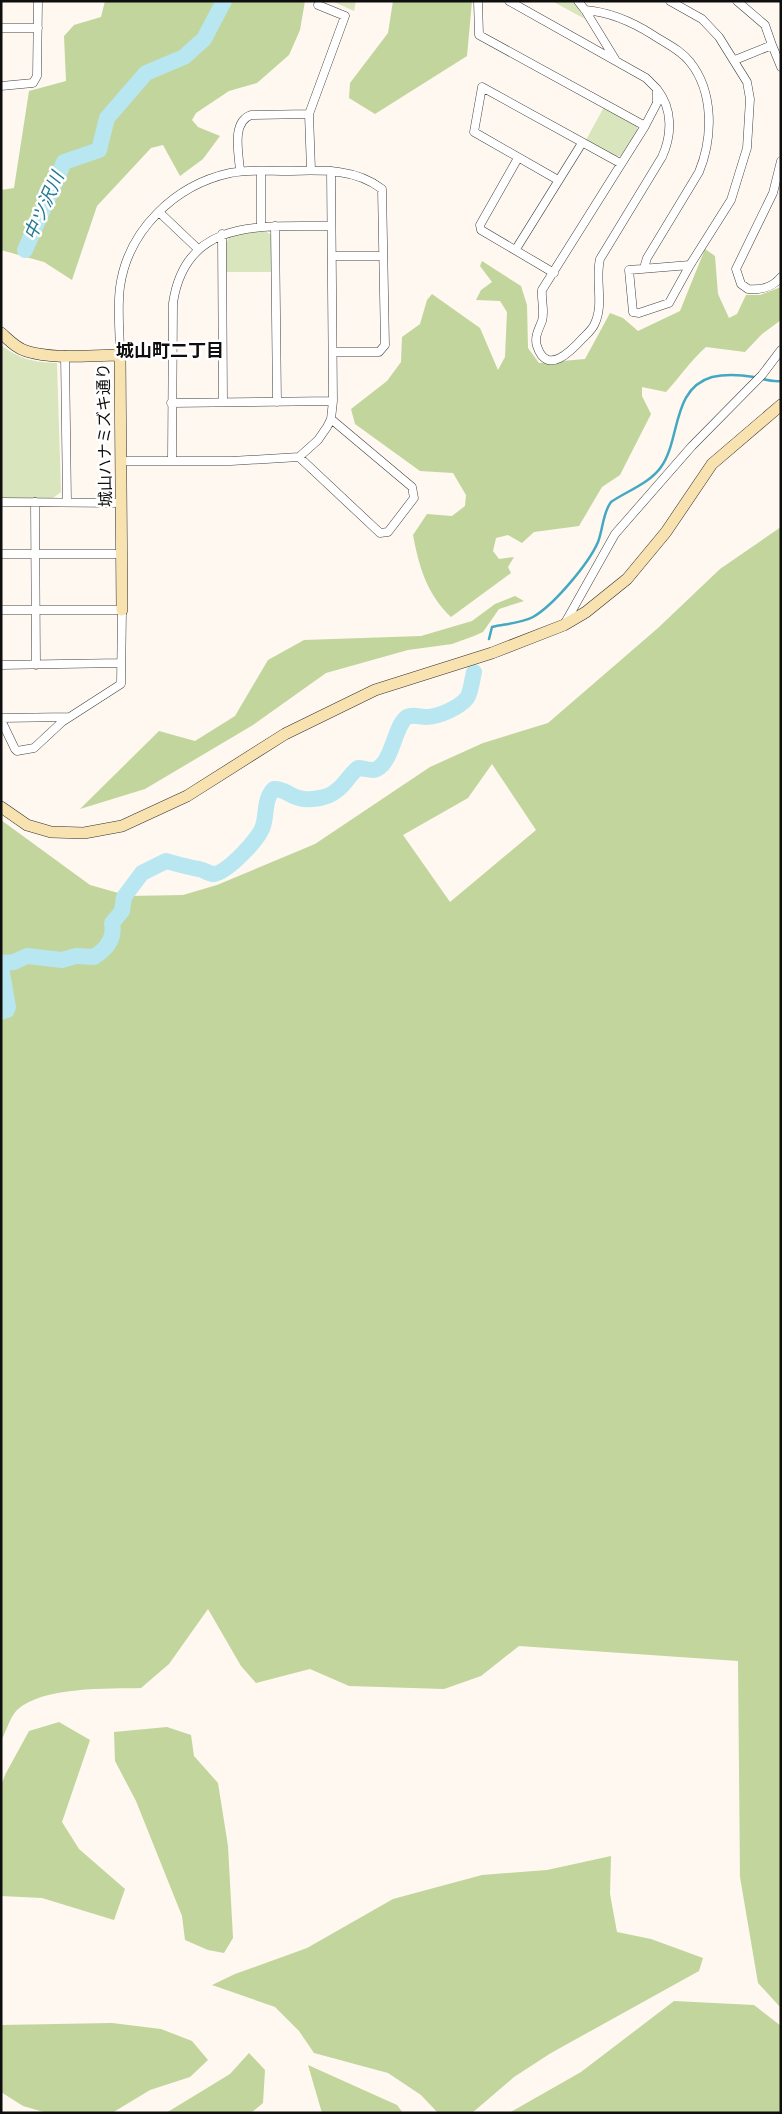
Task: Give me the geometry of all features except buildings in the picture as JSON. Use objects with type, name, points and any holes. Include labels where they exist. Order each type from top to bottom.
[{"type":"street","points":[[1,86],[33,83],[37,76],[38,1]]},
{"type":"street","points":[[478,1],[479,35],[645,126]]},
{"type":"street","points":[[509,1],[646,78],[657,89],[666,100],[667,105],[668,144],[600,259],[597,272],[598,306],[595,326],[566,356],[552,360],[546,358],[537,346],[536,338],[543,315],[542,290],[620,162],[645,126],[657,102],[657,89]]},
{"type":"street","points":[[578,1],[616,61]]},
{"type":"street","points":[[670,1],[702,19],[719,37],[747,82],[750,99],[747,148],[731,200],[690,265],[669,303],[639,313],[633,312],[629,270],[690,265]]},
{"type":"street","points":[[737,1],[765,25],[781,66]]},
{"type":"street","points":[[311,170],[309,114],[345,16],[318,5]]},
{"type":"street","points":[[585,10],[601,11],[623,18],[675,49],[689,60],[702,79],[708,100],[705,157],[699,172],[647,258],[644,268]]},
{"type":"street","points":[[1,28],[38,28]]},
{"type":"street","points":[[735,60],[772,45]]},
{"type":"street","points":[[558,180],[474,132],[482,86],[582,143],[620,162]]},
{"type":"street","points":[[240,172],[238,130],[241,121],[245,117],[251,115],[309,114]]},
{"type":"street","points":[[516,249],[582,143]]},
{"type":"street","points":[[518,158],[480,225],[481,230],[554,273]]},
{"type":"street","points":[[781,161],[773,193],[736,269],[741,284],[748,289],[765,289],[776,283],[781,277]]},
{"type":"street","points":[[120,355],[120,287],[124,270],[132,248],[146,225],[159,212],[175,197],[190,187],[209,179],[240,172],[311,170],[339,171],[373,183],[382,189],[385,345],[379,352],[333,352]]},
{"type":"street","points":[[261,171],[261,226]]},
{"type":"street","points":[[120,461],[231,461],[299,457],[318,440],[331,419],[333,400],[331,171]]},
{"type":"street","points":[[159,212],[198,249]]},
{"type":"street","points":[[172,460],[172,318],[174,293],[183,269],[198,249],[222,234],[234,230],[261,226],[331,226]]},
{"type":"street","points":[[275,226],[277,402]]},
{"type":"street","points":[[222,234],[223,402]]},
{"type":"street","points":[[332,256],[383,256]]},
{"type":"street","name":"城山ハナミズキ通り","points":[[1,333],[14,345],[26,351],[47,355],[120,355],[122,610]]},
{"type":"street","points":[[564,625],[615,534],[692,446],[755,383],[781,350]]},
{"type":"street","points":[[65,355],[67,502]]},
{"type":"street","points":[[171,403],[333,400]]},
{"type":"street","points":[[1,807],[27,825],[51,832],[84,834],[122,826],[187,796],[285,734],[376,690],[492,653],[564,625],[586,612],[627,579],[666,532],[712,464],[781,406]]},
{"type":"street","points":[[299,457],[380,533],[388,532],[414,498],[412,487],[331,419]]},
{"type":"street","points":[[1,502],[121,503]]},
{"type":"street","points":[[35,502],[36,664]]},
{"type":"street","points":[[1,554],[122,554]]},
{"type":"street","points":[[1,610],[122,610],[121,684],[69,717],[34,748],[17,750],[1,719],[69,717]]},
{"type":"street","points":[[1,665],[121,663]]},
{"type":"green space","points":[[105,1],[305,1],[300,30],[289,55],[257,83],[229,91],[196,113],[192,120],[198,127],[220,136],[203,159],[180,176],[163,145],[151,148],[97,206],[72,280],[44,262],[1,250],[1,190],[14,188],[29,91],[66,81],[64,36],[74,25],[101,17]]},
{"type":"green space","points":[[332,1],[356,1],[354,11]]},
{"type":"green space","points":[[393,1],[472,1],[467,56],[375,114],[349,98],[350,83],[388,33]]},
{"type":"green space","points":[[552,1],[574,1],[585,19]]},
{"type":"green space","points":[[604,107],[636,125],[638,130],[621,156],[615,156],[586,140]]},
{"type":"green space","points":[[267,232],[271,235],[271,272],[226,272],[226,243],[230,236]]},
{"type":"green space","points":[[705,249],[715,256],[718,294],[729,318],[737,314],[746,295],[760,295],[781,287],[781,320],[762,334],[745,352],[706,347],[695,357],[666,392],[642,387],[642,396],[651,414],[620,475],[602,487],[579,526],[534,532],[522,543],[508,535],[496,538],[493,551],[499,559],[514,557],[508,567],[511,573],[451,617],[436,599],[425,579],[413,535],[427,514],[452,516],[465,506],[466,495],[453,473],[420,471],[355,424],[351,409],[387,381],[401,362],[402,337],[420,324],[427,300],[432,294],[480,328],[498,370],[505,357],[507,312],[500,301],[476,300],[481,290],[492,282],[480,266],[482,261],[521,286],[527,305],[528,348],[539,363],[585,359],[610,313],[623,318],[638,331],[680,311]]},
{"type":"green space","points":[[1,345],[27,359],[57,363],[61,492],[53,498],[1,498]]},
{"type":"green space","points":[[781,527],[781,2008],[758,1983],[740,1877],[738,1661],[519,1646],[481,1676],[444,1689],[349,1686],[310,1669],[256,1683],[241,1666],[208,1609],[169,1664],[141,1688],[76,1690],[28,1702],[17,1710],[1,1741],[1,820],[90,885],[129,896],[183,895],[217,885],[315,844],[430,767],[483,743],[548,723],[658,628],[720,569]],"holes":[[[492,764],[536,830],[450,902],[403,835],[468,798]]]},
{"type":"green space","points":[[515,596],[524,601],[499,609],[483,632],[452,644],[408,650],[326,673],[253,725],[145,789],[80,809],[159,731],[195,741],[235,716],[268,660],[304,640],[421,636],[472,621],[495,604]]},
{"type":"green space","points":[[59,1722],[90,1740],[62,1822],[79,1849],[125,1889],[114,1920],[42,1898],[1,1896],[1,1785],[29,1731]]},
{"type":"green space","points":[[167,1727],[191,1735],[194,1756],[218,1783],[228,1846],[233,1938],[224,1953],[208,1950],[185,1940],[182,1916],[136,1801],[115,1761],[114,1732]]},
{"type":"green space","points":[[611,1856],[610,1894],[617,1932],[651,1939],[703,1958],[699,1971],[551,2053],[514,2077],[472,2113],[438,2113],[421,2095],[388,2073],[314,2053],[299,2031],[275,2007],[212,1985],[235,1974],[307,1948],[393,1899],[482,1875],[547,1870]]},
{"type":"green space","points":[[674,2001],[754,2005],[781,2026],[781,2113],[509,2113],[581,2072]]},
{"type":"green space","points":[[112,2023],[161,2029],[192,2041],[208,2060],[190,2077],[150,2090],[112,2113],[47,2113],[23,2106],[1,2092],[1,2025]]},
{"type":"green space","points":[[249,2053],[265,2070],[263,2103],[251,2113],[166,2113],[230,2074]]},
{"type":"green space","points":[[308,2065],[397,2105],[403,2113],[322,2113]]},
{"type":"waterway","name":"中ツ沢川","points":[[25,250],[64,162],[99,150],[107,118],[146,73],[184,57],[204,39],[224,1]]},
{"type":"waterway","points":[[489,639],[492,627],[519,622],[533,617],[551,603],[570,583],[587,561],[598,542],[606,511],[611,502],[651,478],[661,467],[672,443],[683,403],[699,383],[712,377],[728,375],[781,381]]},
{"type":"waterway","points":[[1,1012],[7,1010],[8,1007],[1,967],[3,963],[14,962],[27,956],[62,960],[76,956],[94,957],[109,943],[113,928],[112,923],[122,911],[124,897],[142,873],[166,861],[212,874],[220,872],[243,854],[261,831],[266,806],[274,789],[299,798],[318,798],[336,791],[358,768],[373,770],[379,767],[389,754],[403,721],[407,717],[412,716],[426,717],[436,715],[459,705],[467,698],[474,672]]},
{"type":"district","name":"城山町二丁目","points":[[170,351]]}]
